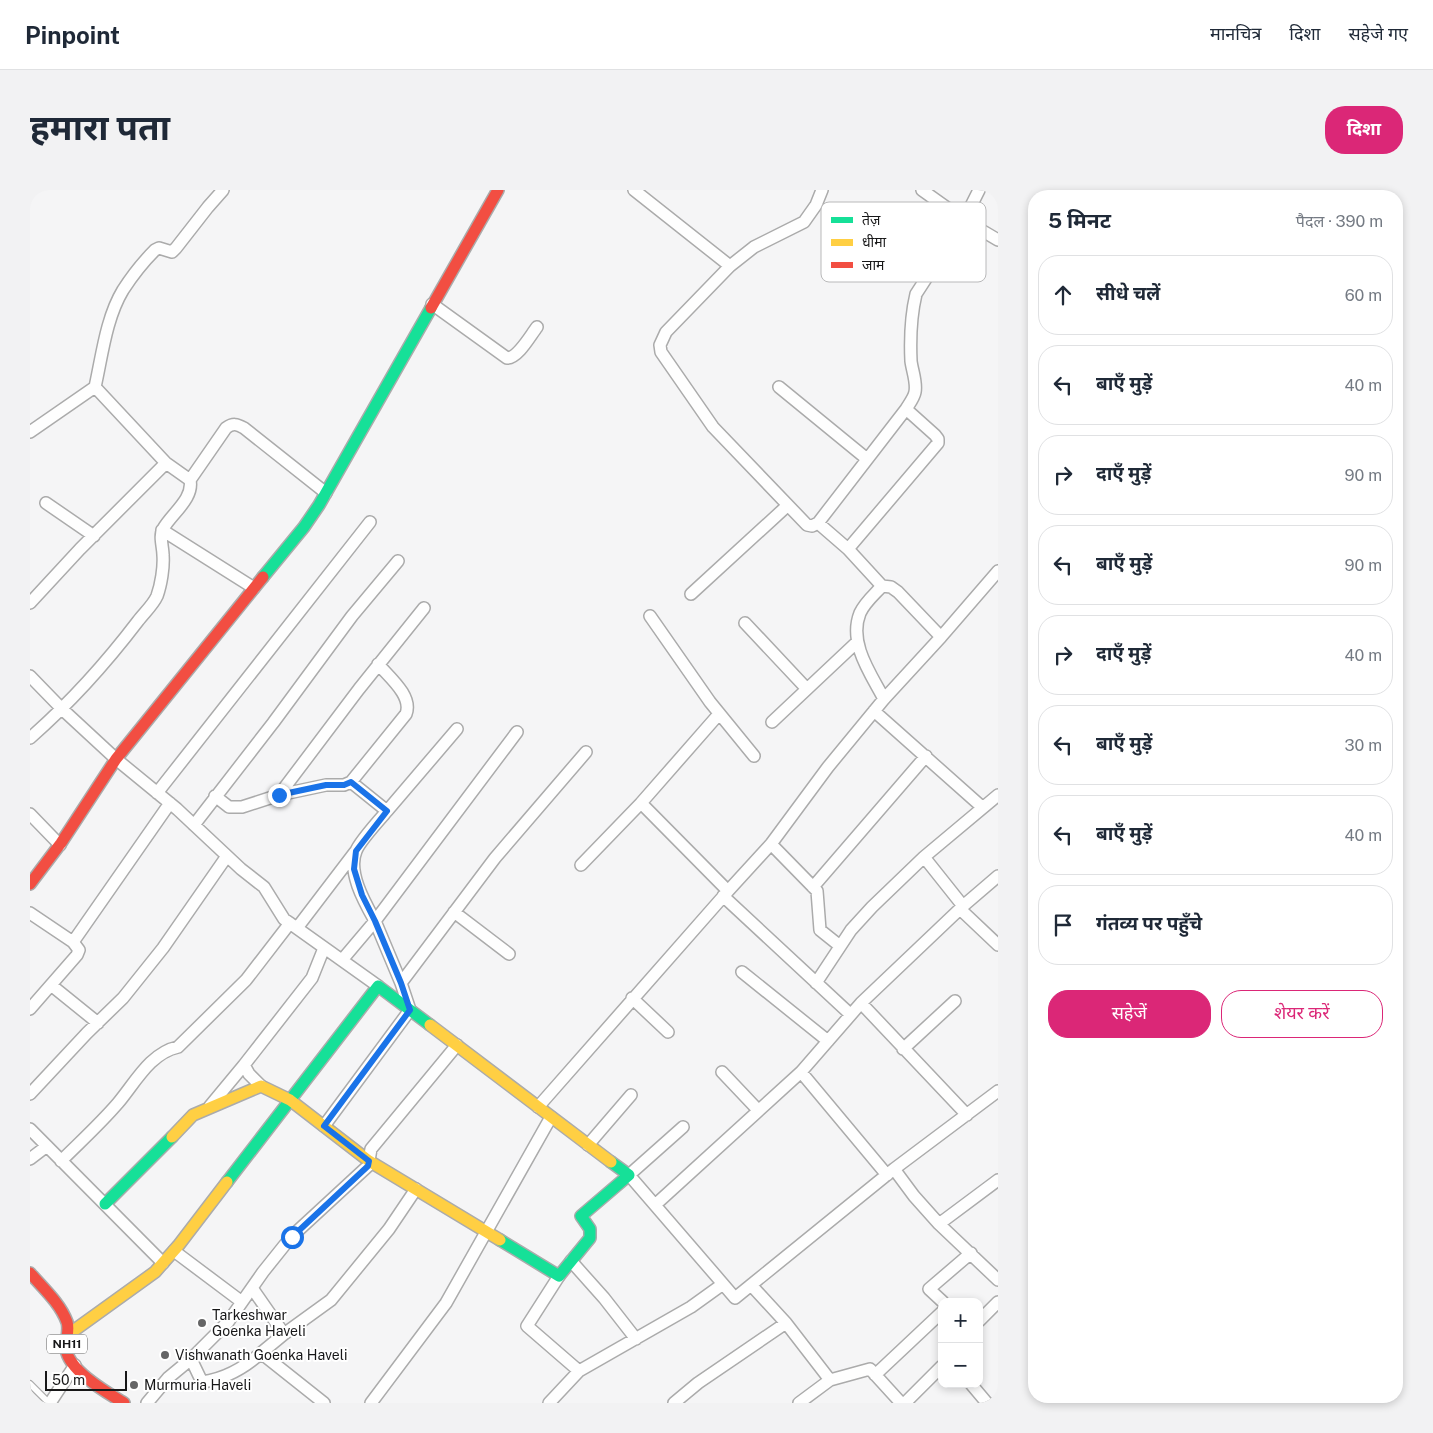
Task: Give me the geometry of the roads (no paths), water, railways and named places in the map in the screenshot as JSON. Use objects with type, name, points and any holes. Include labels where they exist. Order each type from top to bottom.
[{"type":"main road","points":[[30,884],[60,845],[116,759],[304,527],[326,493],[494,191]]},
{"type":"main road","points":[[69,1334],[156,1272],[174,1251],[290,1100],[378,986],[629,1175],[581,1216],[590,1230],[590,1238],[559,1276],[369,1161],[290,1100],[261,1086],[193,1115],[105,1204]]},
{"type":"main road","name":"NH11","points":[[30,1273],[62,1311],[68,1324],[67,1352],[75,1365],[95,1384],[124,1403]]},
{"type":"street","points":[[30,432],[95,387],[106,335],[116,304],[123,290],[154,250],[159,248],[172,252],[176,248],[223,190]]},
{"type":"street","points":[[634,190],[730,266]]},
{"type":"street","points":[[822,190],[816,205],[804,222],[754,247],[730,266],[666,332],[660,345],[661,352],[713,427],[807,525],[812,526],[818,523],[914,397],[916,389],[911,362],[914,303],[916,294],[924,282]]},
{"type":"street","points":[[922,190],[939,202]]},
{"type":"street","points":[[973,202],[979,190]]},
{"type":"street","points":[[986,233],[998,240]]},
{"type":"street","points":[[432,304],[507,358],[516,355],[537,327]]},
{"type":"street","points":[[95,387],[166,463],[190,480]]},
{"type":"street","points":[[780,387],[867,459]]},
{"type":"street","points":[[848,549],[938,443],[936,435],[906,409]]},
{"type":"street","points":[[30,738],[62,709],[129,632],[156,597],[163,555],[161,545],[162,530],[180,508],[191,486],[190,480],[226,428],[237,424],[244,428],[326,493]]},
{"type":"street","points":[[30,603],[166,463]]},
{"type":"street","points":[[46,504],[94,536]]},
{"type":"street","points":[[691,594],[787,506]]},
{"type":"street","points":[[157,793],[370,522]]},
{"type":"street","points":[[818,523],[848,549],[882,586]]},
{"type":"street","points":[[162,530],[254,588]]},
{"type":"street","points":[[194,825],[273,723],[352,616],[398,561]]},
{"type":"street","points":[[538,1107],[725,893],[771,844],[828,767],[874,711],[998,571]]},
{"type":"street","points":[[884,699],[860,652],[857,642],[860,614],[868,601],[882,586],[891,586],[941,637]]},
{"type":"street","points":[[279,795],[378,664],[424,608]]},
{"type":"street","points":[[650,616],[720,714],[754,756]]},
{"type":"street","points":[[745,623],[807,689]]},
{"type":"street","points":[[772,722],[857,642]]},
{"type":"street","points":[[215,796],[229,807],[242,807],[279,795],[326,785],[344,785],[351,782],[406,714],[407,710],[406,699],[402,692],[378,664]]},
{"type":"street","points":[[30,676],[62,709],[116,759],[170,803],[264,888],[284,918],[378,986]]},
{"type":"street","points":[[874,711],[982,807]]},
{"type":"street","points":[[581,865],[641,803],[720,714]]},
{"type":"street","points":[[61,1160],[118,1103],[139,1076],[159,1056],[168,1049],[178,1047],[246,980],[356,851],[457,728]]},
{"type":"street","points":[[342,960],[375,921],[517,732]]},
{"type":"street","points":[[401,983],[495,858],[586,752]]},
{"type":"street","points":[[813,887],[926,756]]},
{"type":"street","points":[[351,782],[387,811]]},
{"type":"street","points":[[816,983],[851,930],[872,907],[924,857],[982,807],[997,799]]},
{"type":"street","points":[[73,942],[170,803]]},
{"type":"street","points":[[641,803],[725,893],[850,1014]]},
{"type":"street","points":[[30,814],[60,845]]},
{"type":"street","points":[[771,844],[818,894],[820,930],[840,946]]},
{"type":"street","points":[[324,1126],[410,1010],[401,983],[362,895],[354,869],[356,851]]},
{"type":"street","points":[[30,1094],[123,998],[163,948],[228,856]]},
{"type":"street","points":[[924,857],[961,907],[998,945]]},
{"type":"street","points":[[655,1205],[801,1072],[850,1014],[961,907],[998,876]]},
{"type":"street","points":[[454,912],[509,954]]},
{"type":"street","points":[[30,913],[79,948],[79,952],[30,1009]]},
{"type":"street","points":[[209,1107],[312,978],[324,948]]},
{"type":"street","points":[[742,972],[828,1041]]},
{"type":"street","points":[[51,985],[98,1023]]},
{"type":"street","points":[[632,998],[668,1032]]},
{"type":"street","points":[[903,1049],[955,1001]]},
{"type":"street","points":[[861,1004],[967,1115]]},
{"type":"street","points":[[147,1403],[168,1378],[228,1322],[292,1237],[368,1166],[371,1149],[457,1045]]},
{"type":"street","points":[[244,1065],[249,1074],[261,1086]]},
{"type":"street","points":[[722,1072],[758,1110]]},
{"type":"street","points":[[801,1072],[940,1224],[998,1280]]},
{"type":"street","points":[[684,1126],[629,1175],[734,1298],[891,1172],[998,1091]]},
{"type":"street","points":[[588,1145],[631,1096]]},
{"type":"street","points":[[371,1403],[446,1303],[550,1117]]},
{"type":"street","points":[[30,1129],[163,1263]]},
{"type":"street","points":[[30,1159],[47,1146]]},
{"type":"street","points":[[940,1224],[998,1180]]},
{"type":"street","points":[[191,1358],[202,1382],[216,1380],[232,1374],[261,1353],[331,1300],[390,1229],[416,1189]]},
{"type":"street","points":[[174,1251],[242,1302]]},
{"type":"street","points":[[939,1298],[929,1289],[971,1253]]},
{"type":"street","points":[[571,1261],[604,1298],[636,1339]]},
{"type":"street","points":[[559,1276],[527,1326],[579,1371]]},
{"type":"street","points":[[549,1403],[579,1371],[691,1307],[723,1284]]},
{"type":"street","points":[[752,1285],[786,1324],[830,1380]]},
{"type":"street","points":[[252,1288],[284,1334]]},
{"type":"street","points":[[983,1318],[998,1302]]},
{"type":"street","points":[[875,1375],[938,1316]]},
{"type":"street","points":[[674,1403],[698,1383],[786,1324]]},
{"type":"street","points":[[261,1353],[324,1403]]},
{"type":"street","points":[[49,1403],[75,1365]]},
{"type":"street","points":[[799,1403],[830,1380],[870,1369],[901,1403]]},
{"type":"street","points":[[905,1403],[938,1370]]},
{"type":"street","points":[[974,1388],[987,1403]]},
{"type":"lane","points":[[30,1384],[49,1403]]},
{"type":"place","name":"Tarkeshwar Goenka Haveli","points":[[202,1323]]},
{"type":"place","name":"Vishwanath Goenka Haveli","points":[[165,1355]]},
{"type":"place","name":"Murmuria Haveli","points":[[134,1385]]}]
